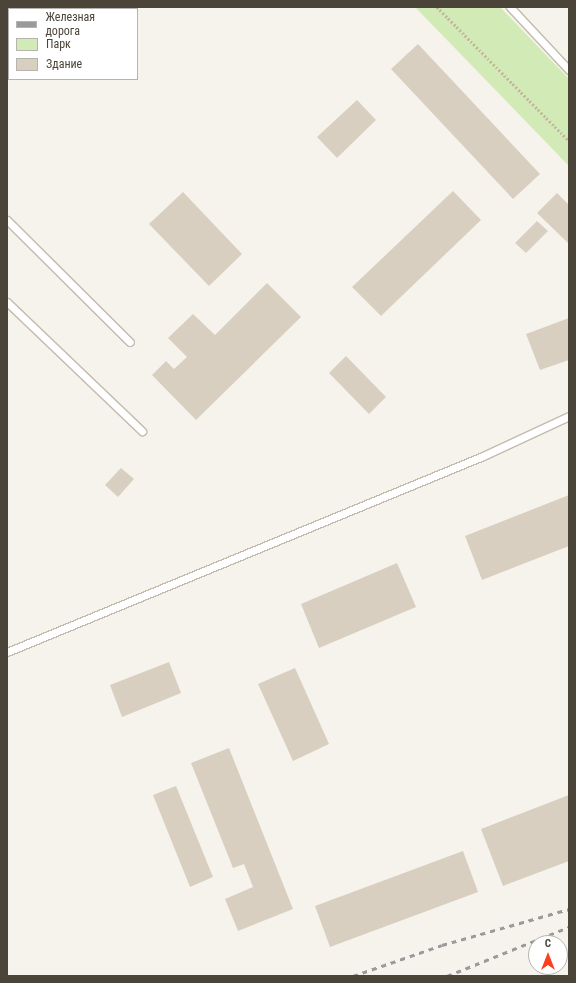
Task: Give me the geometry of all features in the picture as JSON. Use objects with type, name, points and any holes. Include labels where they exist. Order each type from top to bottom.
[{"type":"lane","points":[[510,7],[569,70]]},
{"type":"lane","points":[[7,220],[130,342]]},
{"type":"lane","points":[[7,302],[142,430]]},
{"type":"lane","points":[[7,652],[483,456],[569,416]]},
{"type":"path","points":[[437,7],[569,141]]},
{"type":"green space","points":[[415,7],[500,7],[569,79],[569,166]]},
{"type":"building","points":[[418,44],[540,174],[513,199],[391,69]]},
{"type":"building","points":[[357,100],[376,120],[337,158],[317,137]]},
{"type":"building","points":[[453,191],[481,220],[381,316],[352,287]]},
{"type":"building","points":[[183,192],[242,254],[209,286],[149,224]]},
{"type":"building","points":[[557,193],[569,205],[569,244],[537,213]]},
{"type":"building","points":[[537,221],[548,231],[526,253],[515,243]]},
{"type":"building","points":[[267,283],[301,317],[196,420],[152,375],[166,361],[174,369],[187,357],[168,338],[193,314],[215,335]]},
{"type":"building","points":[[569,318],[569,360],[540,370],[526,334]]},
{"type":"building","points":[[346,356],[386,397],[369,414],[329,373]]},
{"type":"building","points":[[121,468],[134,479],[118,497],[105,485]]},
{"type":"building","points":[[569,495],[569,546],[482,580],[465,536]]},
{"type":"building","points":[[397,563],[416,607],[319,648],[301,604]]},
{"type":"building","points":[[169,662],[181,693],[122,717],[110,685]]},
{"type":"building","points":[[295,668],[329,744],[293,761],[258,684]]},
{"type":"building","points":[[229,748],[293,909],[238,931],[225,899],[253,887],[244,864],[233,868],[191,763]]},
{"type":"building","points":[[176,786],[213,877],[190,887],[153,795]]},
{"type":"building","points":[[569,795],[569,861],[503,886],[481,829]]},
{"type":"building","points":[[463,851],[478,892],[330,947],[315,906]]},
{"type":"railway","points":[[353,976],[442,945],[569,909]]},
{"type":"railway","points":[[447,976],[569,927]]}]
